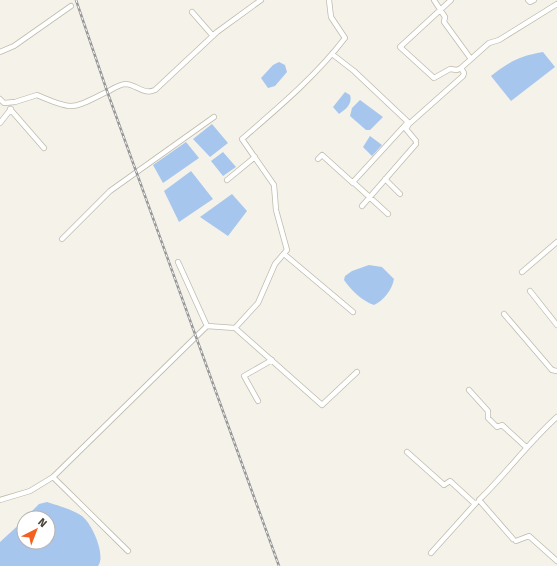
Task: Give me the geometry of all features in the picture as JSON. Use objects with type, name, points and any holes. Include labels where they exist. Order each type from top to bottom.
[{"type":"street","points":[[0,99],[4,103],[15,102],[37,95],[70,108],[82,105],[118,86],[127,84],[142,91],[150,92],[156,90],[213,36],[233,19],[261,0]]},
{"type":"street","points":[[235,328],[258,302],[275,264],[287,250],[276,210],[274,185],[242,139],[300,89],[345,38],[331,17],[329,0]]},
{"type":"street","points":[[434,0],[445,17],[444,22],[471,59]]},
{"type":"street","points":[[451,0],[400,47],[434,78],[450,69],[457,70],[461,68],[489,43],[499,40],[557,4]]},
{"type":"street","points":[[528,0],[530,2],[534,0]]},
{"type":"street","points":[[0,52],[14,46],[71,6]]},
{"type":"street","points":[[192,12],[213,36]]},
{"type":"street","points":[[332,54],[354,71],[408,123],[384,146],[353,183]]},
{"type":"street","points":[[362,206],[416,144],[416,141],[406,127],[437,97],[463,76],[464,73],[461,68]]},
{"type":"street","points":[[0,123],[15,102]]},
{"type":"street","points":[[10,110],[44,148]]},
{"type":"street","points":[[62,239],[110,191],[214,117]]},
{"type":"street","points":[[318,159],[322,155],[388,214]]},
{"type":"street","points":[[227,180],[255,158]]},
{"type":"street","points":[[385,179],[400,194]]},
{"type":"street","points":[[522,272],[557,242]]},
{"type":"street","points":[[284,254],[353,312]]},
{"type":"street","points":[[178,262],[207,326]]},
{"type":"street","points":[[530,291],[557,325]]},
{"type":"street","points":[[504,314],[552,370],[557,371]]},
{"type":"street","points":[[0,500],[30,491],[53,477],[207,326],[235,328],[322,405],[357,372]]},
{"type":"street","points":[[258,401],[244,376],[272,360]]},
{"type":"street","points":[[469,390],[488,411],[488,418],[497,427],[502,425],[526,447]]},
{"type":"street","points":[[431,553],[496,483],[526,447],[557,417]]},
{"type":"street","points":[[407,452],[444,485],[450,481],[477,502],[515,540],[529,536],[557,560]]},
{"type":"street","points":[[53,477],[128,551]]},
{"type":"water","points":[[543,52],[555,67],[511,101],[491,76],[515,60],[527,55]]},
{"type":"water","points":[[279,62],[285,65],[287,72],[275,86],[268,88],[261,78],[273,65]]},
{"type":"water","points":[[345,92],[350,95],[351,98],[346,109],[339,114],[333,107]]},
{"type":"water","points":[[360,100],[383,117],[370,130],[366,130],[350,116],[352,108]]},
{"type":"water","points":[[212,124],[228,143],[210,157],[193,139]]},
{"type":"water","points":[[370,136],[382,145],[372,156],[363,147]]},
{"type":"water","points":[[186,142],[199,158],[163,183],[153,165]]},
{"type":"water","points":[[223,152],[236,167],[223,176],[211,161]]},
{"type":"water","points":[[191,171],[213,199],[179,222],[164,191]]},
{"type":"water","points":[[232,194],[247,211],[228,236],[200,217]]},
{"type":"water","points":[[369,265],[382,267],[394,279],[387,294],[374,305],[357,295],[344,280],[345,276],[352,271]]},
{"type":"water","points":[[47,502],[67,508],[81,515],[88,522],[99,549],[100,561],[98,566],[0,566],[0,542],[16,527],[16,550],[56,550],[56,510],[33,510],[39,504]]},
{"type":"railway","points":[[76,0],[107,91],[279,566]]}]
